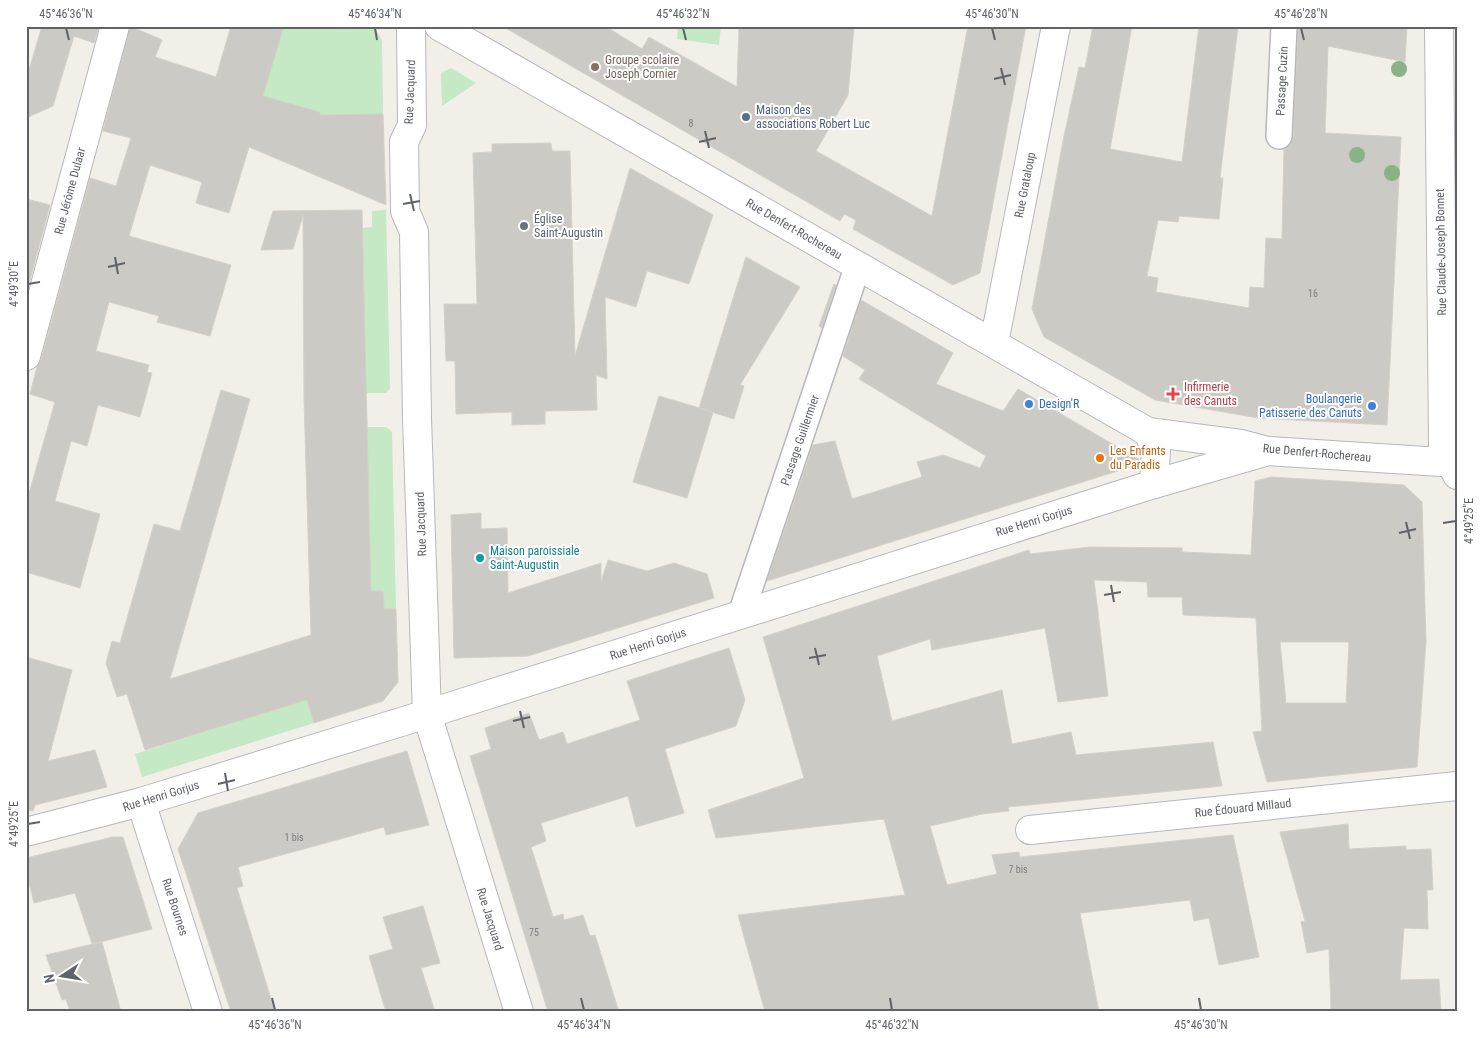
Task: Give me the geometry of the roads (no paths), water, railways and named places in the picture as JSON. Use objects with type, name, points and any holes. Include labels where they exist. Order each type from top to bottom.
[{"type":"street","name":"Rue Jérôme Dulaar","points":[[26,356],[115,26]]},
{"type":"street","name":"Rue Jacquard","points":[[411,26],[412,125],[404,142],[405,211],[414,232],[417,409],[427,714],[519,1012]]},
{"type":"street","name":"Rue Denfert-Rochereau","points":[[439,26],[1148,432],[1241,444],[1268,451],[1455,466]]},
{"type":"street","name":"Rue Grataloup","points":[[994,343],[1056,26]]},
{"type":"street","name":"Passage Cuzin","points":[[1279,136],[1284,26]]},
{"type":"street","name":"Rue Claude-Joseph Bonnet","points":[[1439,26],[1443,446],[1455,466]]},
{"type":"street","name":"Passage Guillermier","points":[[741,614],[858,266]]},
{"type":"street","points":[[1148,432],[1156,450],[1154,484]]},
{"type":"street","name":"Rue Henri Gorjus","points":[[26,832],[141,802],[427,714],[1154,484],[1268,451]]},
{"type":"street","name":"Rue Édouard Millaud","points":[[1030,830],[1457,786]]},
{"type":"street","name":"Rue Bournes","points":[[141,802],[208,1012]]},
{"type":"place","name":"Groupe scolaire Joseph Cornier","points":[[595,67]]},
{"type":"place","name":"Maison des associations Robert Luc","points":[[746,117]]},
{"type":"place","name":"Église Saint-Augustin","points":[[524,226]]},
{"type":"place","name":"Infirmerie des Canuts","points":[[1173,394]]},
{"type":"place","name":"Design'R","points":[[1029,404]]},
{"type":"place","name":"Boulangerie Patisserie des Canuts","points":[[1372,406]]},
{"type":"place","name":"Les Enfants du Paradis","points":[[1100,458]]},
{"type":"place","name":"Maison paroissiale Saint-Augustin","points":[[480,558]]}]
